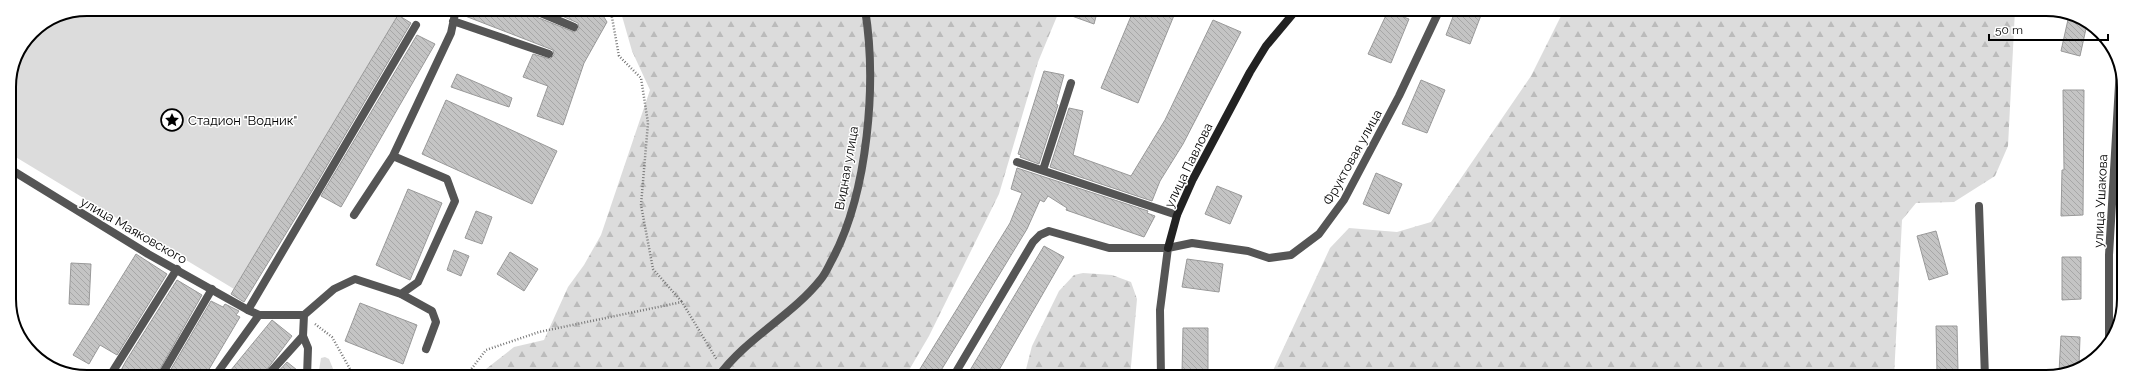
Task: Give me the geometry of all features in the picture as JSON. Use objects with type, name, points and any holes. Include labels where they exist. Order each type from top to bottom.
[{"type":"street","points":[[354,215],[393,156],[451,33],[454,16]]},
{"type":"street","points":[[548,16],[574,27]]},
{"type":"street","name":"Видная улица","points":[[723,370],[753,341],[791,310],[822,278],[843,238],[857,188],[870,88],[869,44],[865,16]]},
{"type":"street","name":"улица Павлова","points":[[1168,248],[1177,215],[1193,179],[1250,72],[1266,46],[1291,16]]},
{"type":"street","name":"Фруктовая улица","points":[[1168,248],[1192,243],[1248,251],[1269,258],[1291,255],[1319,234],[1344,200],[1399,96],[1437,16]]},
{"type":"street","points":[[453,21],[549,54]]},
{"type":"street","points":[[248,310],[416,25]]},
{"type":"street","points":[[1043,170],[1071,83]]},
{"type":"street","name":"улица Ушакова","points":[[2109,333],[2109,255],[2117,152]]},
{"type":"street","points":[[393,156],[447,179],[456,201],[418,282],[401,294]]},
{"type":"street","points":[[1017,162],[1177,215]]},
{"type":"street","name":"улица Маяковского","points":[[16,173],[148,254],[259,316]]},
{"type":"street","points":[[1979,206],[1985,370]]},
{"type":"street","points":[[957,370],[1033,242],[1049,231],[1109,248],[1168,248],[1160,310],[1161,370]]},
{"type":"street","points":[[114,370],[177,269]]},
{"type":"street","points":[[219,370],[259,316],[304,315],[334,289],[355,279],[401,294],[432,311],[436,322],[426,349]]},
{"type":"street","points":[[165,370],[212,289]]},
{"type":"street","points":[[304,315],[303,336],[308,348],[307,370]]},
{"type":"street","points":[[272,370],[303,336]]},
{"type":"path","points":[[612,16],[620,56],[641,78],[648,123],[640,206],[653,269],[682,302],[718,370]]},
{"type":"path","points":[[471,370],[486,350],[539,332],[682,302]]},
{"type":"path","points":[[304,315],[332,338],[351,370]]},
{"type":"green space","name":"Стадион \"Водник\"","points":[[87,16],[397,16],[234,289],[16,157],[16,87],[18,68],[28,47],[47,28],[68,18]]},
{"type":"green space","points":[[622,16],[1057,16],[1038,62],[999,194],[929,336],[909,370],[485,370],[514,347],[544,340],[568,287],[584,265],[601,235],[650,90],[632,51]]},
{"type":"green space","points":[[1561,16],[2015,16],[2008,146],[1995,176],[1954,202],[1916,203],[1902,220],[1894,370],[1273,370],[1330,248],[1349,228],[1397,232],[1431,222],[1531,76]]},
{"type":"green space","points":[[1083,273],[1112,275],[1131,282],[1137,299],[1131,370],[1026,370],[1032,346],[1059,291],[1074,275]]},
{"type":"green space","points":[[325,357],[329,359],[334,370],[319,370],[321,358]]},
{"type":"building","points":[[397,16],[411,23],[312,191],[244,302],[231,294]]},
{"type":"building","points":[[465,16],[534,16],[574,32],[579,29],[578,23],[562,16],[603,16],[607,22],[584,63],[563,125],[537,116],[548,86],[523,77],[533,54],[550,59],[554,55],[553,50]]},
{"type":"building","points":[[1072,16],[1096,16],[1094,24]]},
{"type":"building","points":[[1131,16],[1174,16],[1138,103],[1101,88]]},
{"type":"building","points":[[1386,16],[1401,16],[1409,19],[1391,63],[1368,54]]},
{"type":"building","points":[[1453,16],[1481,16],[1470,44],[1446,35]]},
{"type":"building","points":[[2068,19],[2086,28],[2080,56],[2061,51]]},
{"type":"building","points":[[1213,20],[1241,32],[1183,144],[1160,181],[1152,201],[1050,167],[1069,108],[1083,111],[1073,155],[1131,176],[1165,120]]},
{"type":"building","points":[[417,35],[435,44],[341,207],[321,196]]},
{"type":"building","points":[[1044,71],[1064,75],[1056,104],[1058,105],[1039,164],[1020,157],[1021,155],[1018,154]]},
{"type":"building","points":[[457,74],[512,98],[509,107],[451,87]]},
{"type":"building","points":[[1421,80],[1445,90],[1427,133],[1402,124]]},
{"type":"building","points":[[2063,90],[2084,90],[2083,215],[2061,216],[2062,170],[2064,170]]},
{"type":"building","points":[[446,100],[557,151],[532,204],[422,154]]},
{"type":"building","points":[[1017,168],[1148,211],[1147,213],[1155,216],[1144,237],[1066,210],[1067,208],[1048,196],[1044,202],[1040,200],[1027,229],[941,370],[919,370],[1010,223],[1022,193],[1011,189]]},
{"type":"building","points":[[1376,173],[1402,184],[1389,214],[1363,204]]},
{"type":"building","points":[[1217,186],[1242,196],[1230,224],[1205,214]]},
{"type":"building","points":[[408,189],[442,203],[410,280],[376,265]]},
{"type":"building","points":[[476,211],[492,217],[482,244],[465,238]]},
{"type":"building","points":[[1936,231],[1948,274],[1929,280],[1917,236]]},
{"type":"building","points":[[1044,246],[1064,257],[999,370],[970,370]]},
{"type":"building","points":[[454,250],[469,256],[461,276],[447,270]]},
{"type":"building","points":[[510,252],[538,269],[524,291],[497,274]]},
{"type":"building","points":[[136,254],[167,274],[117,355],[100,345],[89,364],[73,355]]},
{"type":"building","points":[[2062,257],[2081,257],[2081,299],[2062,300]]},
{"type":"building","points":[[1187,259],[1223,264],[1219,292],[1182,287]]},
{"type":"building","points":[[71,263],[91,264],[89,305],[69,304]]},
{"type":"building","points":[[177,280],[202,295],[159,370],[121,370]]},
{"type":"building","points":[[211,301],[223,307],[225,304],[239,311],[236,315],[240,317],[209,370],[171,370]]},
{"type":"building","points":[[360,303],[417,325],[403,364],[345,341]]},
{"type":"building","points":[[272,320],[292,336],[266,370],[231,370]]},
{"type":"building","points":[[1936,326],[1957,326],[1958,370],[1937,370]]},
{"type":"building","points":[[1183,328],[1208,328],[1208,370],[1182,370]]},
{"type":"building","points":[[2061,336],[2080,337],[2079,362],[2059,369]]},
{"type":"building","points":[[287,362],[297,370],[280,370]]},
{"type":"place","name":"Стадион \"Водник\"","points":[[172,120]]}]
